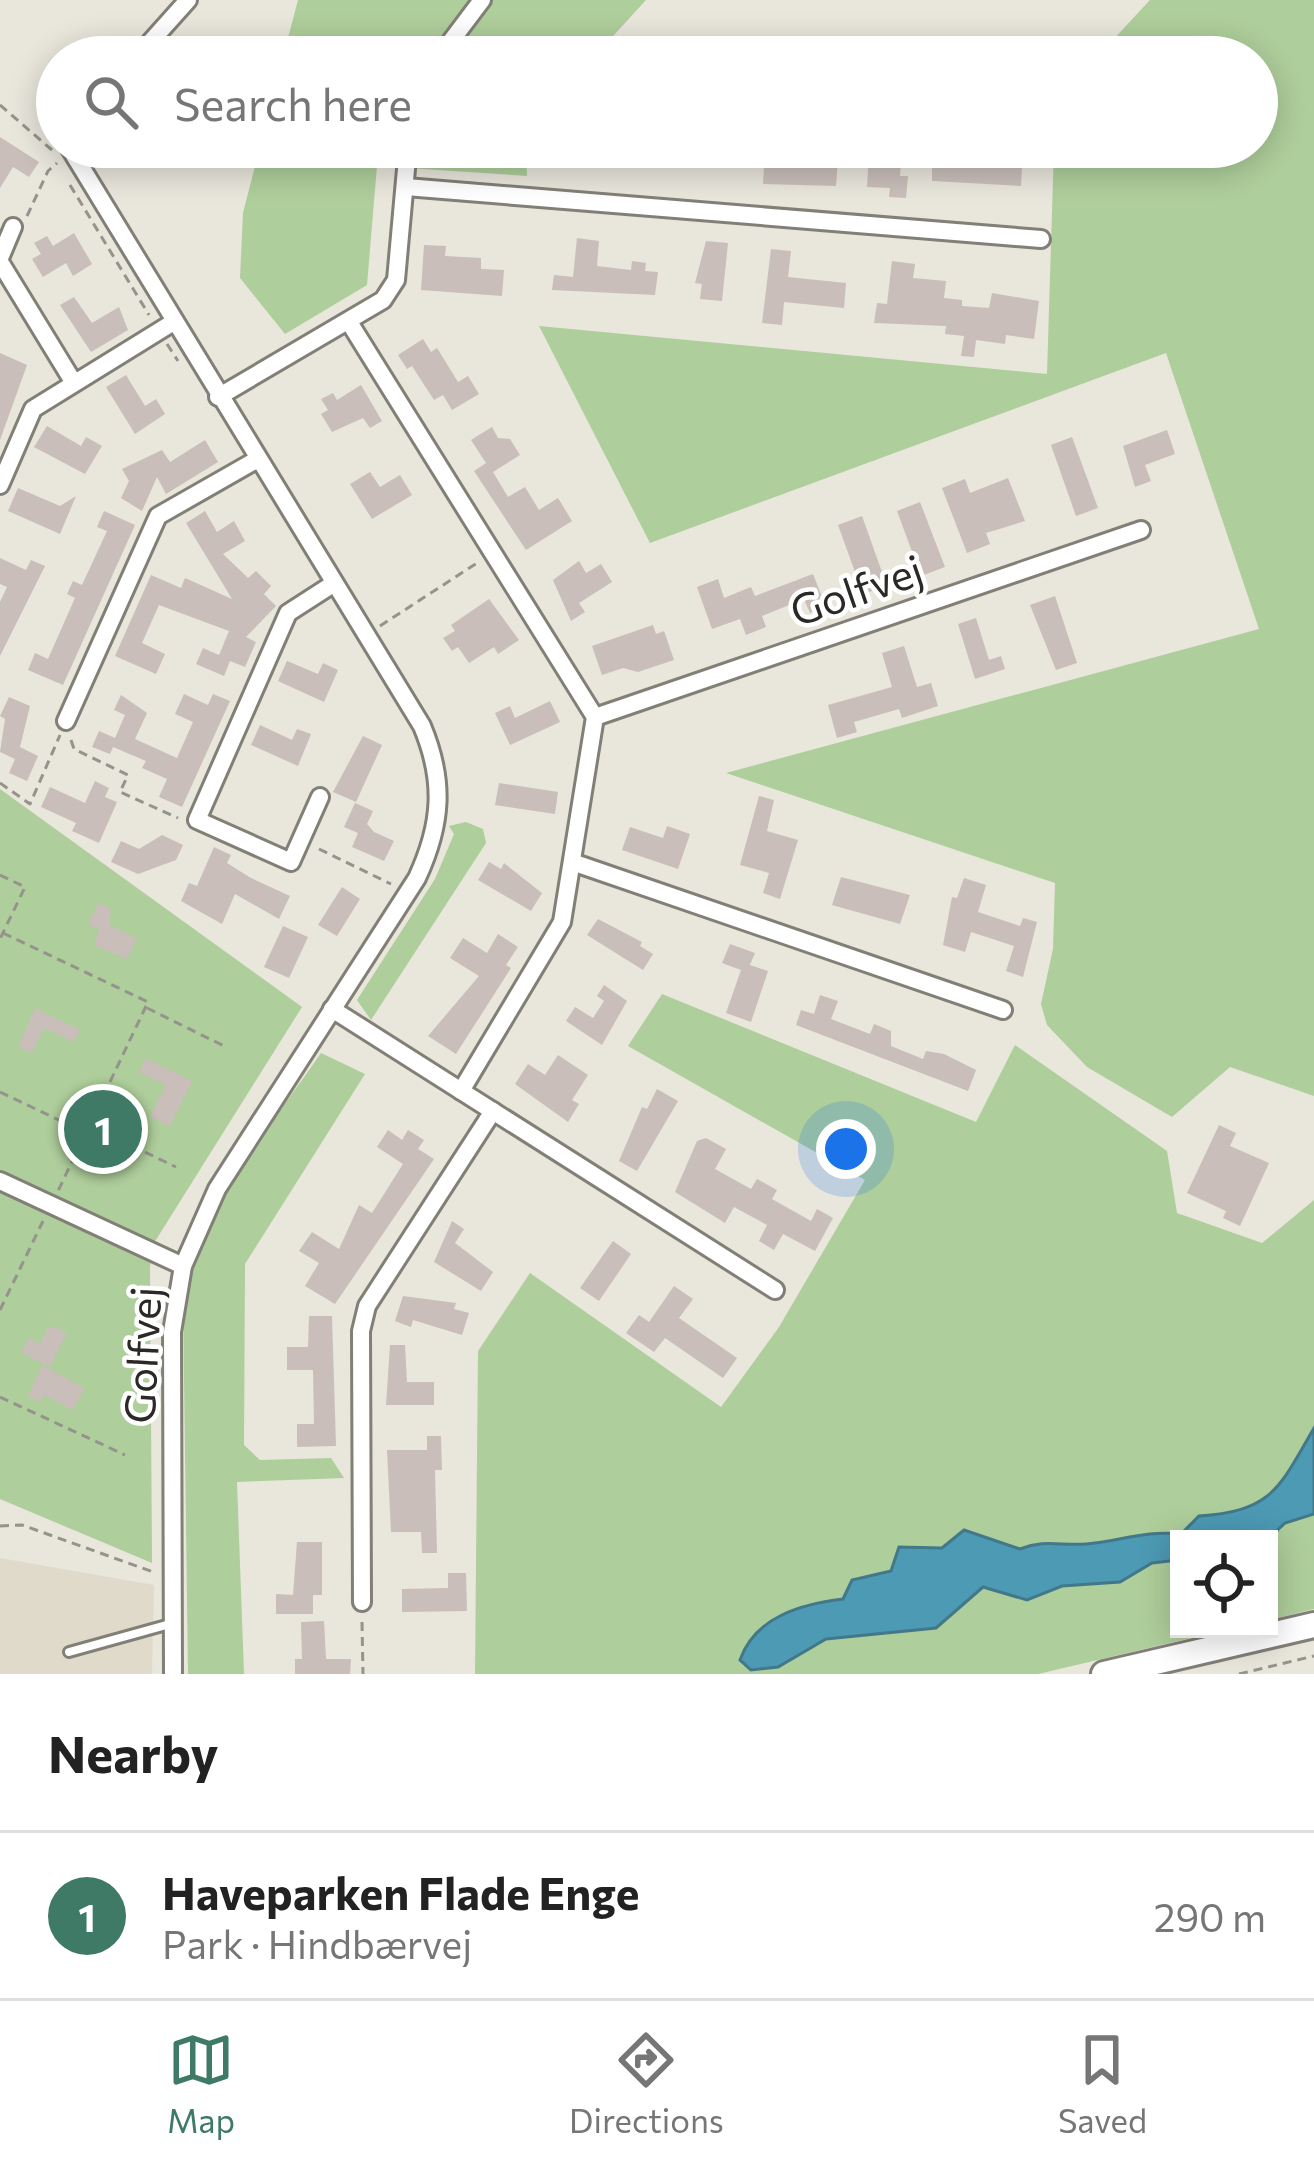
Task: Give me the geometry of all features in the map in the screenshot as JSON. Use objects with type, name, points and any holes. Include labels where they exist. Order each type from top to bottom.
[{"type":"main road","points":[[1104,1674],[1314,1625]]},
{"type":"street","points":[[156,36],[188,0]]},
{"type":"street","points":[[455,36],[482,0]]},
{"type":"street","name":"Golfvej","points":[[71,168],[166,328],[258,459],[422,726],[434,754],[440,801],[438,824],[417,878],[217,1190],[183,1266],[172,1332],[173,1674]]},
{"type":"street","points":[[218,397],[383,300],[396,280],[407,168]]},
{"type":"street","points":[[406,187],[1041,239]]},
{"type":"street","points":[[13,227],[0,260],[74,382]]},
{"type":"street","points":[[349,322],[595,717],[562,922],[550,950],[461,1091]]},
{"type":"street","points":[[0,485],[34,409],[166,328]]},
{"type":"street","points":[[66,721],[158,516],[258,459]]},
{"type":"street","name":"Golfvej","points":[[595,717],[1141,530]]},
{"type":"street","points":[[320,797],[292,862],[197,820],[288,613],[333,584]]},
{"type":"street","points":[[572,862],[1003,1010]]},
{"type":"street","points":[[332,1009],[775,1290]]},
{"type":"street","points":[[362,1602],[361,1330],[367,1306],[493,1111]]},
{"type":"street","points":[[0,1181],[183,1266]]},
{"type":"lane","points":[[69,1652],[172,1624]]},
{"type":"path","points":[[0,105],[36,133]]},
{"type":"path","points":[[13,227],[22,226],[50,168]]},
{"type":"path","points":[[71,168],[166,328],[184,370]]},
{"type":"path","points":[[365,635],[494,552]]},
{"type":"path","points":[[0,782],[30,804],[66,721]]},
{"type":"path","points":[[66,721],[74,749],[128,775],[119,792],[188,823],[197,820]]},
{"type":"path","points":[[301,841],[394,886],[403,870]]},
{"type":"path","points":[[0,875],[25,886],[2,935],[226,1046]]},
{"type":"path","points":[[0,1310],[147,1005]]},
{"type":"path","points":[[0,1092],[85,1133]]},
{"type":"path","points":[[89,1125],[176,1167]]},
{"type":"path","points":[[0,1397],[125,1455]]},
{"type":"path","points":[[0,1526],[22,1525],[158,1573],[158,1591]]},
{"type":"path","points":[[362,1602],[363,1674]]},
{"type":"path","points":[[1239,1674],[1314,1656]]},
{"type":"shaded area","points":[[0,1558],[154,1585],[152,1674],[0,1674]]},
{"type":"green space","points":[[298,0],[646,0],[613,36],[289,36]]},
{"type":"green space","points":[[1150,0],[1314,0],[1314,1096],[1230,1067],[1172,1117],[1087,1067],[1047,1025],[1041,1004],[1053,949],[1055,883],[726,773],[1259,629],[1166,353],[650,543],[539,326],[1047,374],[1053,168],[1278,168],[1278,36],[1117,36]]},
{"type":"green space","points":[[255,168],[377,168],[367,285],[285,334],[240,278],[243,213]]},
{"type":"green space","points":[[407,168],[527,168],[527,176]]},
{"type":"green space","points":[[0,789],[302,1007],[154,1243],[150,1267],[152,1563],[0,1499]]},
{"type":"green space","points":[[466,822],[483,829],[486,843],[371,1020],[357,1000],[435,879],[454,834],[449,826]]},
{"type":"green space","points":[[662,994],[976,1122],[1015,1045],[1167,1151],[1177,1213],[1262,1243],[1314,1200],[1314,1609],[1278,1618],[1278,1530],[1170,1530],[1170,1638],[1191,1638],[1038,1674],[475,1674],[478,1351],[530,1273],[721,1407],[779,1327],[865,1180],[628,1046]]},
{"type":"green space","points":[[321,1053],[365,1074],[245,1264],[244,1445],[260,1460],[331,1458],[344,1478],[237,1482],[244,1674],[188,1674],[183,1303],[191,1268],[219,1202]]},
{"type":"water","points":[[1314,1428],[1314,1514],[1278,1530],[1185,1530],[1199,1516],[1259,1502],[1292,1466]]},
{"type":"water","points":[[964,1530],[1020,1549],[1168,1533],[1170,1561],[1152,1563],[1120,1582],[1062,1586],[1027,1600],[983,1587],[936,1628],[826,1639],[778,1667],[751,1670],[740,1660],[757,1633],[781,1615],[843,1599],[852,1580],[891,1571],[899,1547],[942,1548]]},
{"type":"building","points":[[0,137],[36,160],[36,166],[29,177],[13,167],[0,188]]},
{"type":"building","points":[[764,168],[837,168],[836,186],[763,184]]},
{"type":"building","points":[[868,168],[901,168],[900,176],[908,176],[906,198],[889,197],[890,188],[867,187]]},
{"type":"building","points":[[932,168],[1022,168],[1021,186],[932,181]]},
{"type":"building","points":[[74,233],[92,264],[73,276],[66,263],[43,277],[32,259],[41,254],[34,243],[47,236],[53,246]]},
{"type":"building","points":[[577,238],[599,241],[597,266],[631,270],[632,261],[646,263],[645,271],[658,272],[655,295],[552,290],[554,275],[573,277]]},
{"type":"building","points":[[706,241],[728,243],[722,301],[700,299],[702,284],[695,283]]},
{"type":"building","points":[[424,245],[446,246],[445,256],[481,258],[481,269],[504,270],[502,296],[421,290]]},
{"type":"building","points":[[771,249],[791,251],[788,277],[846,283],[844,308],[784,302],[782,325],[762,323]]},
{"type":"building","points":[[892,261],[915,264],[913,278],[946,281],[944,298],[962,300],[962,306],[989,308],[992,293],[1039,301],[1034,339],[1006,335],[1005,344],[976,340],[974,357],[961,356],[964,336],[945,334],[946,326],[874,323],[877,303],[887,304]]},
{"type":"building","points":[[74,297],[92,323],[119,307],[128,330],[91,352],[60,305]]},
{"type":"building","points":[[423,339],[431,352],[437,348],[458,382],[468,376],[479,394],[452,410],[443,395],[434,400],[412,366],[407,369],[398,355]]},
{"type":"building","points":[[0,353],[27,365],[0,440]]},
{"type":"building","points":[[126,375],[145,406],[156,399],[165,414],[135,434],[106,387]]},
{"type":"building","points":[[361,385],[382,421],[370,428],[363,418],[332,432],[321,414],[328,410],[321,399],[333,393],[337,400]]},
{"type":"building","points":[[47,426],[81,446],[86,437],[102,446],[85,474],[34,447]]},
{"type":"building","points":[[492,427],[498,438],[510,439],[520,455],[493,472],[508,497],[525,487],[539,510],[558,498],[572,521],[526,550],[474,471],[486,463],[471,440]]},
{"type":"building","points":[[1167,430],[1175,454],[1145,465],[1151,481],[1135,487],[1123,446]]},
{"type":"building","points":[[1072,437],[1098,508],[1076,516],[1051,445]]},
{"type":"building","points":[[205,440],[218,462],[166,494],[157,477],[142,511],[121,498],[129,481],[122,469],[162,450],[170,462]]},
{"type":"building","points":[[370,472],[380,487],[400,475],[412,495],[372,519],[350,484]]},
{"type":"building","points":[[1008,478],[1025,521],[986,533],[990,544],[967,553],[942,488],[965,479],[970,493]]},
{"type":"building","points":[[18,488],[60,506],[76,496],[60,534],[8,511]]},
{"type":"building","points":[[920,502],[945,567],[921,576],[897,511]]},
{"type":"building","points":[[104,511],[135,525],[63,685],[28,670],[35,653],[48,659],[75,598],[67,594],[73,581],[82,585],[107,531],[97,527]]},
{"type":"building","points":[[205,511],[217,532],[234,521],[245,541],[223,554],[248,578],[256,571],[271,586],[264,594],[276,606],[246,637],[256,642],[245,667],[230,661],[224,676],[196,664],[203,648],[219,655],[229,631],[159,605],[142,643],[165,654],[156,674],[115,656],[151,575],[181,588],[185,578],[232,599],[186,523]]},
{"type":"building","points":[[862,516],[887,586],[863,594],[838,525]]},
{"type":"building","points":[[0,558],[26,570],[31,560],[45,566],[0,656],[0,602],[7,587],[0,584]]},
{"type":"building","points":[[579,561],[586,573],[601,564],[612,582],[579,603],[585,612],[571,621],[553,580]]},
{"type":"building","points":[[813,574],[826,607],[810,613],[804,599],[762,616],[766,627],[746,635],[740,619],[712,629],[697,587],[718,579],[724,598],[751,587],[755,596]]},
{"type":"building","points":[[1055,596],[1077,663],[1056,670],[1030,605]]},
{"type":"building","points":[[489,599],[519,640],[498,654],[494,647],[469,663],[458,647],[452,651],[443,638],[455,631],[451,625]]},
{"type":"building","points":[[976,618],[989,660],[1001,656],[1005,669],[975,679],[958,624]]},
{"type":"building","points":[[653,625],[656,634],[664,631],[674,660],[638,672],[623,668],[602,675],[592,646]]},
{"type":"building","points":[[904,646],[917,687],[931,683],[938,706],[902,718],[899,709],[854,722],[857,732],[837,738],[828,705],[892,687],[882,653]]},
{"type":"building","points":[[287,661],[318,674],[323,663],[338,670],[324,702],[278,681]]},
{"type":"building","points":[[184,694],[208,705],[213,694],[230,701],[182,807],[159,797],[167,779],[142,768],[146,761],[113,747],[110,754],[92,747],[99,731],[115,738],[125,715],[114,710],[121,695],[147,713],[135,739],[177,758],[193,722],[175,714]]},
{"type":"building","points":[[9,697],[30,706],[20,747],[38,756],[27,781],[9,773],[15,759],[0,752],[5,719],[0,716]]},
{"type":"building","points":[[550,701],[560,722],[510,745],[495,713],[510,706],[515,718]]},
{"type":"building","points":[[260,725],[292,740],[297,729],[311,734],[298,766],[251,745]]},
{"type":"building","points":[[363,736],[382,745],[356,802],[333,792]]},
{"type":"building","points":[[95,781],[109,788],[105,797],[117,802],[99,843],[72,831],[76,823],[41,807],[50,787],[85,803]]},
{"type":"building","points":[[499,783],[558,792],[555,814],[495,805]]},
{"type":"building","points":[[759,796],[774,800],[767,831],[798,840],[780,899],[763,893],[769,873],[740,865]]},
{"type":"building","points":[[355,803],[373,811],[367,824],[374,832],[394,841],[384,861],[352,847],[358,833],[344,827]]},
{"type":"building","points":[[667,826],[690,834],[678,869],[622,850],[630,827],[663,838]]},
{"type":"building","points":[[162,835],[183,845],[176,860],[138,874],[111,862],[121,841],[139,849]]},
{"type":"building","points":[[214,847],[231,855],[227,863],[290,896],[279,919],[235,894],[222,924],[181,901],[189,883],[197,886]]},
{"type":"building","points":[[489,862],[501,869],[504,863],[542,893],[531,911],[478,880]]},
{"type":"building","points":[[841,877],[910,895],[900,924],[832,905]]},
{"type":"building","points":[[964,878],[986,885],[978,912],[1020,926],[1023,918],[1037,922],[1023,977],[1006,971],[1014,946],[971,932],[965,952],[943,945],[952,897],[957,898]]},
{"type":"building","points":[[342,887],[360,899],[337,936],[318,925]]},
{"type":"building","points":[[98,903],[111,909],[109,925],[137,939],[127,959],[93,945],[100,930],[88,924]]},
{"type":"building","points":[[598,919],[642,942],[640,946],[653,954],[643,970],[587,935]]},
{"type":"building","points":[[283,926],[308,937],[289,978],[264,967]]},
{"type":"building","points":[[498,934],[518,947],[506,965],[511,968],[456,1054],[428,1036],[479,976],[450,958],[463,938],[487,953]]},
{"type":"building","points":[[730,944],[755,953],[750,965],[768,971],[751,1022],[726,1013],[741,970],[722,963]]},
{"type":"building","points":[[604,985],[627,1001],[602,1045],[566,1021],[575,1007],[593,1018],[604,1001],[597,996]]},
{"type":"building","points":[[820,995],[838,1001],[831,1019],[870,1034],[874,1024],[891,1031],[891,1046],[923,1059],[926,1051],[944,1054],[976,1070],[968,1091],[796,1025],[801,1010],[814,1014]]},
{"type":"building","points":[[35,1008],[80,1030],[74,1042],[44,1028],[32,1053],[18,1047]]},
{"type":"building","points":[[558,1055],[588,1075],[572,1100],[579,1104],[568,1122],[515,1084],[528,1064],[545,1075]]},
{"type":"building","points":[[146,1058],[192,1081],[170,1126],[150,1117],[166,1085],[139,1072]]},
{"type":"building","points":[[657,1089],[678,1101],[637,1171],[619,1161],[642,1107],[647,1109]]},
{"type":"building","points":[[1219,1125],[1236,1133],[1230,1146],[1269,1163],[1240,1226],[1223,1218],[1226,1211],[1187,1193]]},
{"type":"building","points":[[388,1130],[402,1140],[408,1130],[424,1140],[418,1149],[434,1159],[335,1304],[305,1286],[319,1263],[299,1251],[312,1232],[339,1249],[359,1205],[372,1213],[403,1164],[377,1147]]},
{"type":"building","points":[[706,1138],[726,1149],[715,1169],[751,1189],[757,1179],[777,1190],[772,1199],[811,1221],[817,1209],[833,1218],[815,1251],[783,1234],[774,1250],[759,1241],[767,1225],[734,1207],[725,1223],[675,1192],[697,1141]]},
{"type":"building","points":[[452,1221],[464,1229],[455,1243],[493,1272],[481,1291],[434,1262]]},
{"type":"building","points":[[613,1241],[631,1254],[599,1301],[580,1288]]},
{"type":"building","points":[[674,1286],[693,1299],[679,1318],[737,1358],[723,1378],[665,1338],[654,1352],[626,1333],[639,1315],[649,1322]]},
{"type":"building","points":[[403,1296],[456,1303],[454,1309],[469,1313],[462,1335],[413,1320],[411,1327],[395,1321]]},
{"type":"building","points":[[309,1316],[332,1316],[336,1446],[297,1447],[297,1424],[314,1424],[313,1370],[287,1370],[287,1347],[308,1347]]},
{"type":"building","points":[[49,1326],[67,1332],[50,1367],[21,1353],[29,1338],[40,1344]]},
{"type":"building","points":[[390,1345],[405,1345],[407,1382],[434,1382],[434,1405],[386,1405]]},
{"type":"building","points":[[42,1365],[84,1388],[73,1410],[44,1395],[41,1402],[28,1396]]},
{"type":"building","points":[[427,1436],[441,1436],[442,1470],[435,1470],[437,1553],[422,1553],[421,1532],[391,1532],[387,1450],[427,1450]]},
{"type":"building","points":[[297,1542],[322,1542],[322,1595],[313,1595],[313,1614],[276,1614],[276,1594],[293,1595]]},
{"type":"building","points":[[448,1573],[466,1573],[467,1611],[402,1612],[402,1589],[448,1588]]},
{"type":"building","points":[[324,1621],[326,1659],[351,1659],[350,1674],[295,1674],[295,1659],[302,1659],[301,1622]]},
{"type":"place","name":"Haveparken Flade Enge","points":[[103,1129]]}]
